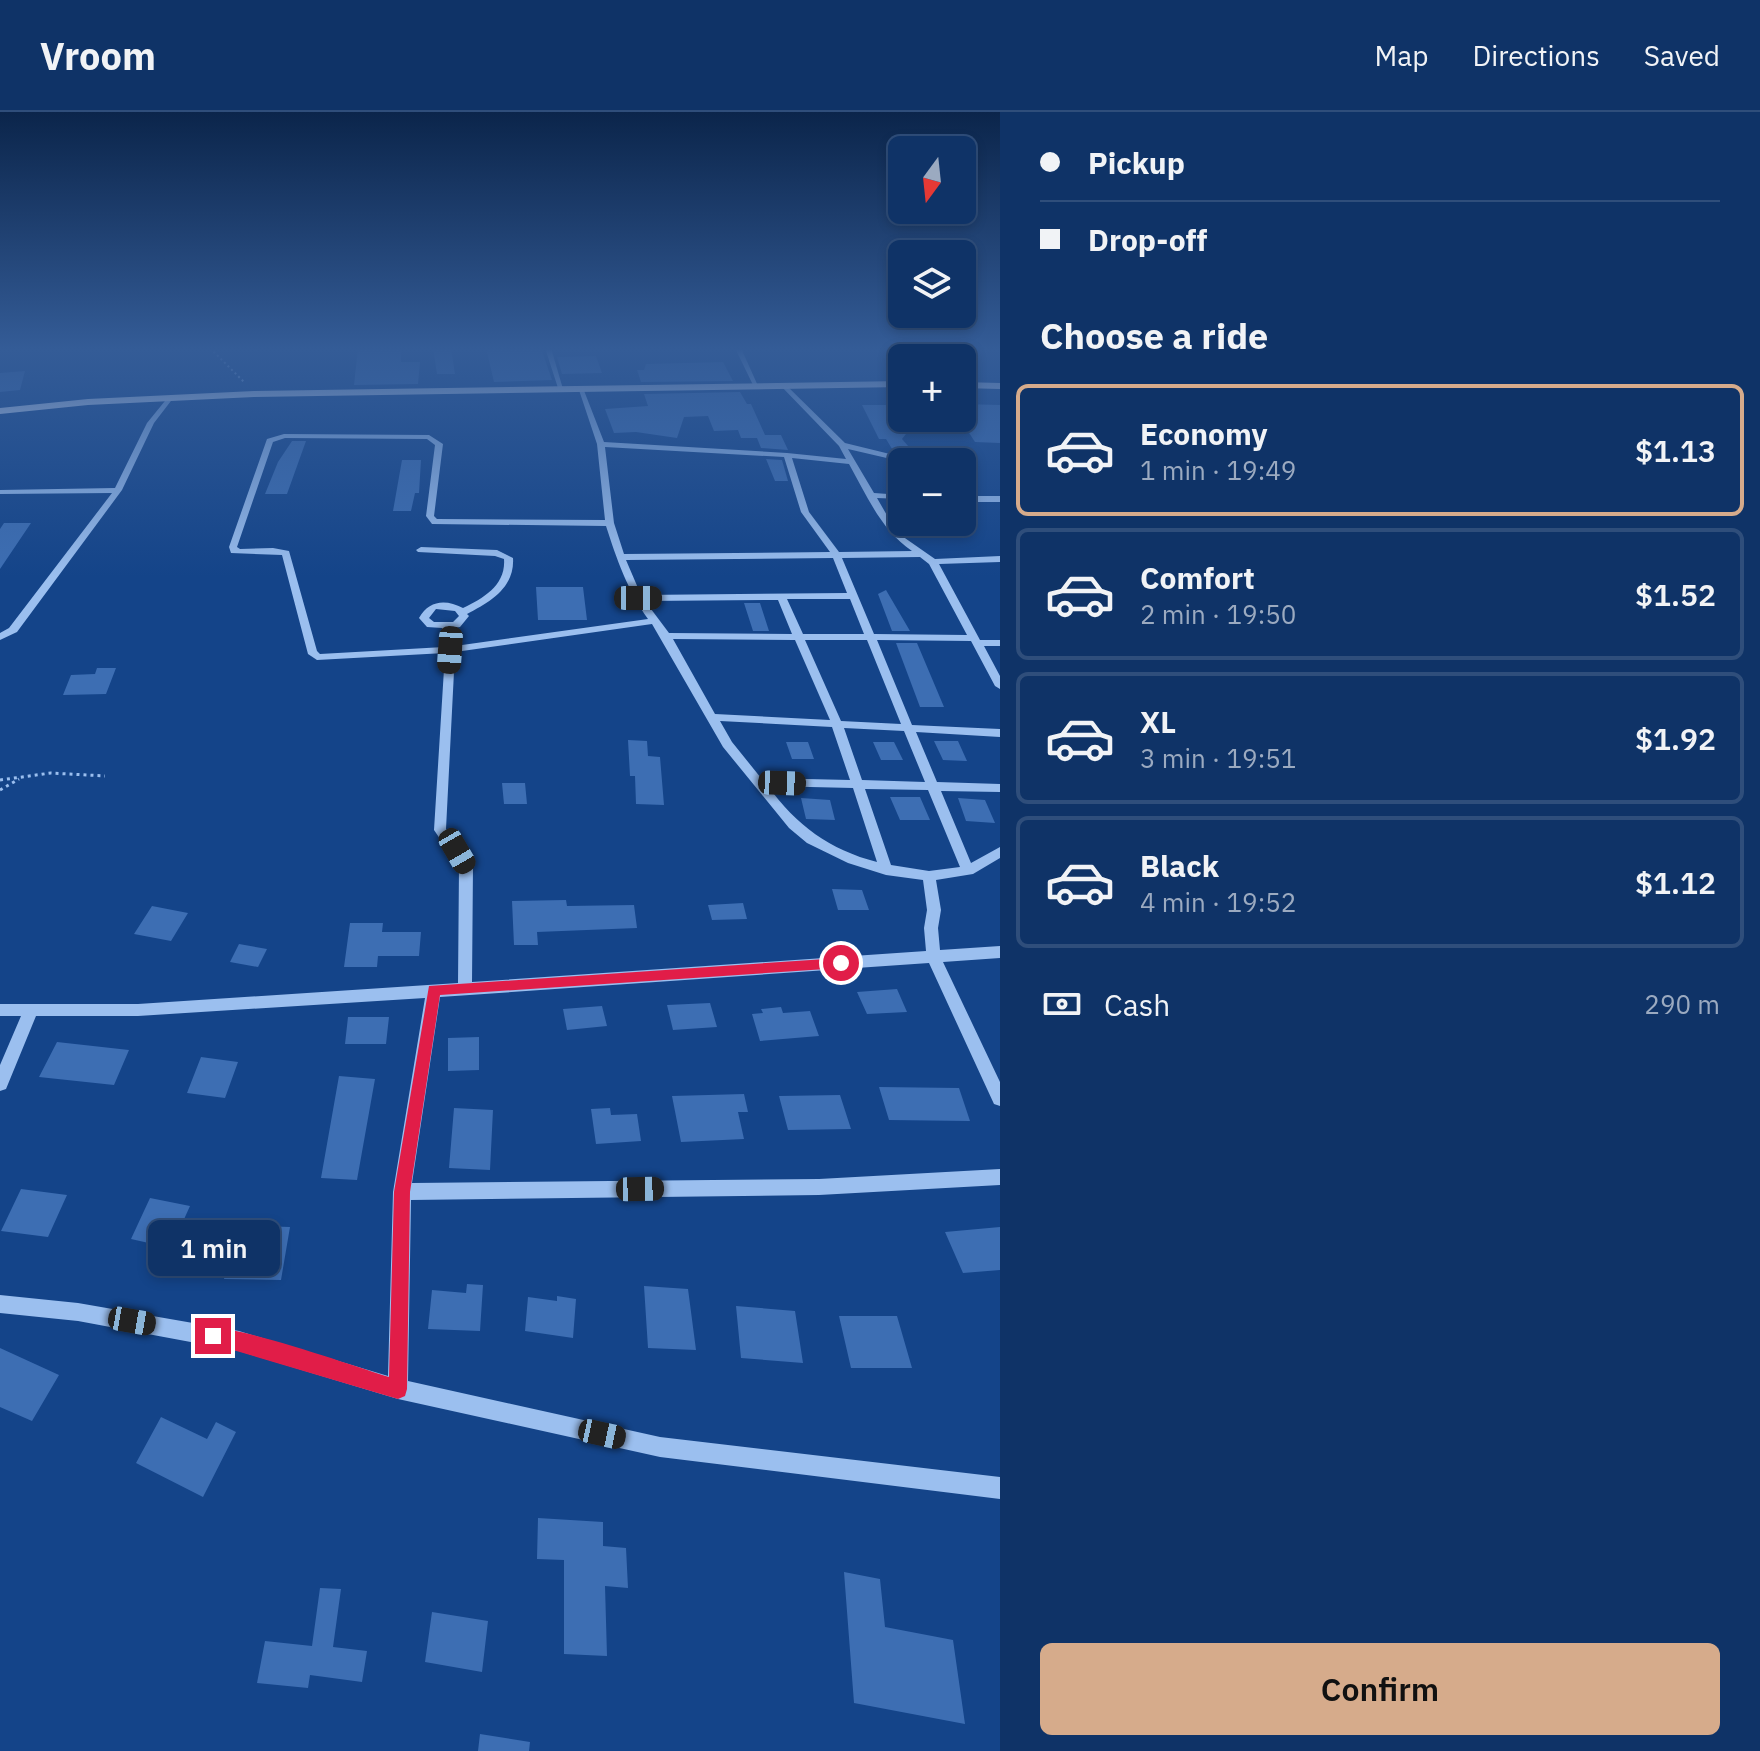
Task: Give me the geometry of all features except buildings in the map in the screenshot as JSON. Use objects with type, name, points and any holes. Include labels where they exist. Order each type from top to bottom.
[{"type":"street","points":[[0,637],[13,630],[118,490],[150,424]]},
{"type":"street","points":[[594,424],[601,444],[610,523],[638,598],[666,636],[727,744],[779,814],[810,840],[845,857],[886,870],[929,876],[968,871],[1000,852]]},
{"type":"street","points":[[822,424],[842,445],[888,525],[899,538],[933,562],[1000,686]]},
{"type":"street","points":[[610,523],[435,522],[430,516],[439,444],[429,437],[284,436],[270,441],[233,547],[240,553],[275,550],[286,553],[312,652],[317,657],[328,659],[450,650],[654,621]]},
{"type":"street","points":[[601,444],[852,462]]},
{"type":"street","points":[[842,445],[888,456]]},
{"type":"street","points":[[787,455],[805,512],[836,555],[911,728],[968,871]]},
{"type":"street","points":[[0,492],[118,490]]},
{"type":"street","points":[[871,495],[888,496]]},
{"type":"street","points":[[976,499],[1000,499]]},
{"type":"street","points":[[421,550],[497,553],[508,558],[508,573],[492,595],[463,612],[443,605],[424,613],[426,622],[447,627],[462,621],[463,612]]},
{"type":"street","points":[[621,557],[923,554]]},
{"type":"street","points":[[933,562],[1000,559]]},
{"type":"street","points":[[781,596],[796,638],[837,724],[886,870]]},
{"type":"street","points":[[638,598],[853,596]]},
{"type":"street","points":[[447,627],[450,650],[440,830],[466,866],[465,988]]},
{"type":"street","points":[[666,636],[1000,643]]},
{"type":"street","points":[[713,717],[1000,733]]},
{"type":"street","points":[[758,782],[1000,788]]},
{"type":"street","points":[[929,876],[934,910],[931,928],[934,957],[1000,1099]]},
{"type":"street","points":[[0,1010],[138,1010],[1000,952]]},
{"type":"street","points":[[398,1389],[402,1192],[434,990]]},
{"type":"street","points":[[0,1084],[31,1010]]},
{"type":"street","points":[[402,1192],[819,1187],[1000,1177]]},
{"type":"street","points":[[0,1304],[78,1312],[239,1341],[398,1389],[660,1447],[1000,1488]]},
{"type":"path","points":[[0,780],[51,773],[105,776]]},
{"type":"path","points":[[0,790],[21,777]]},
{"type":"route","points":[[213,1336],[398,1389],[402,1192],[434,990],[841,963]]}]
